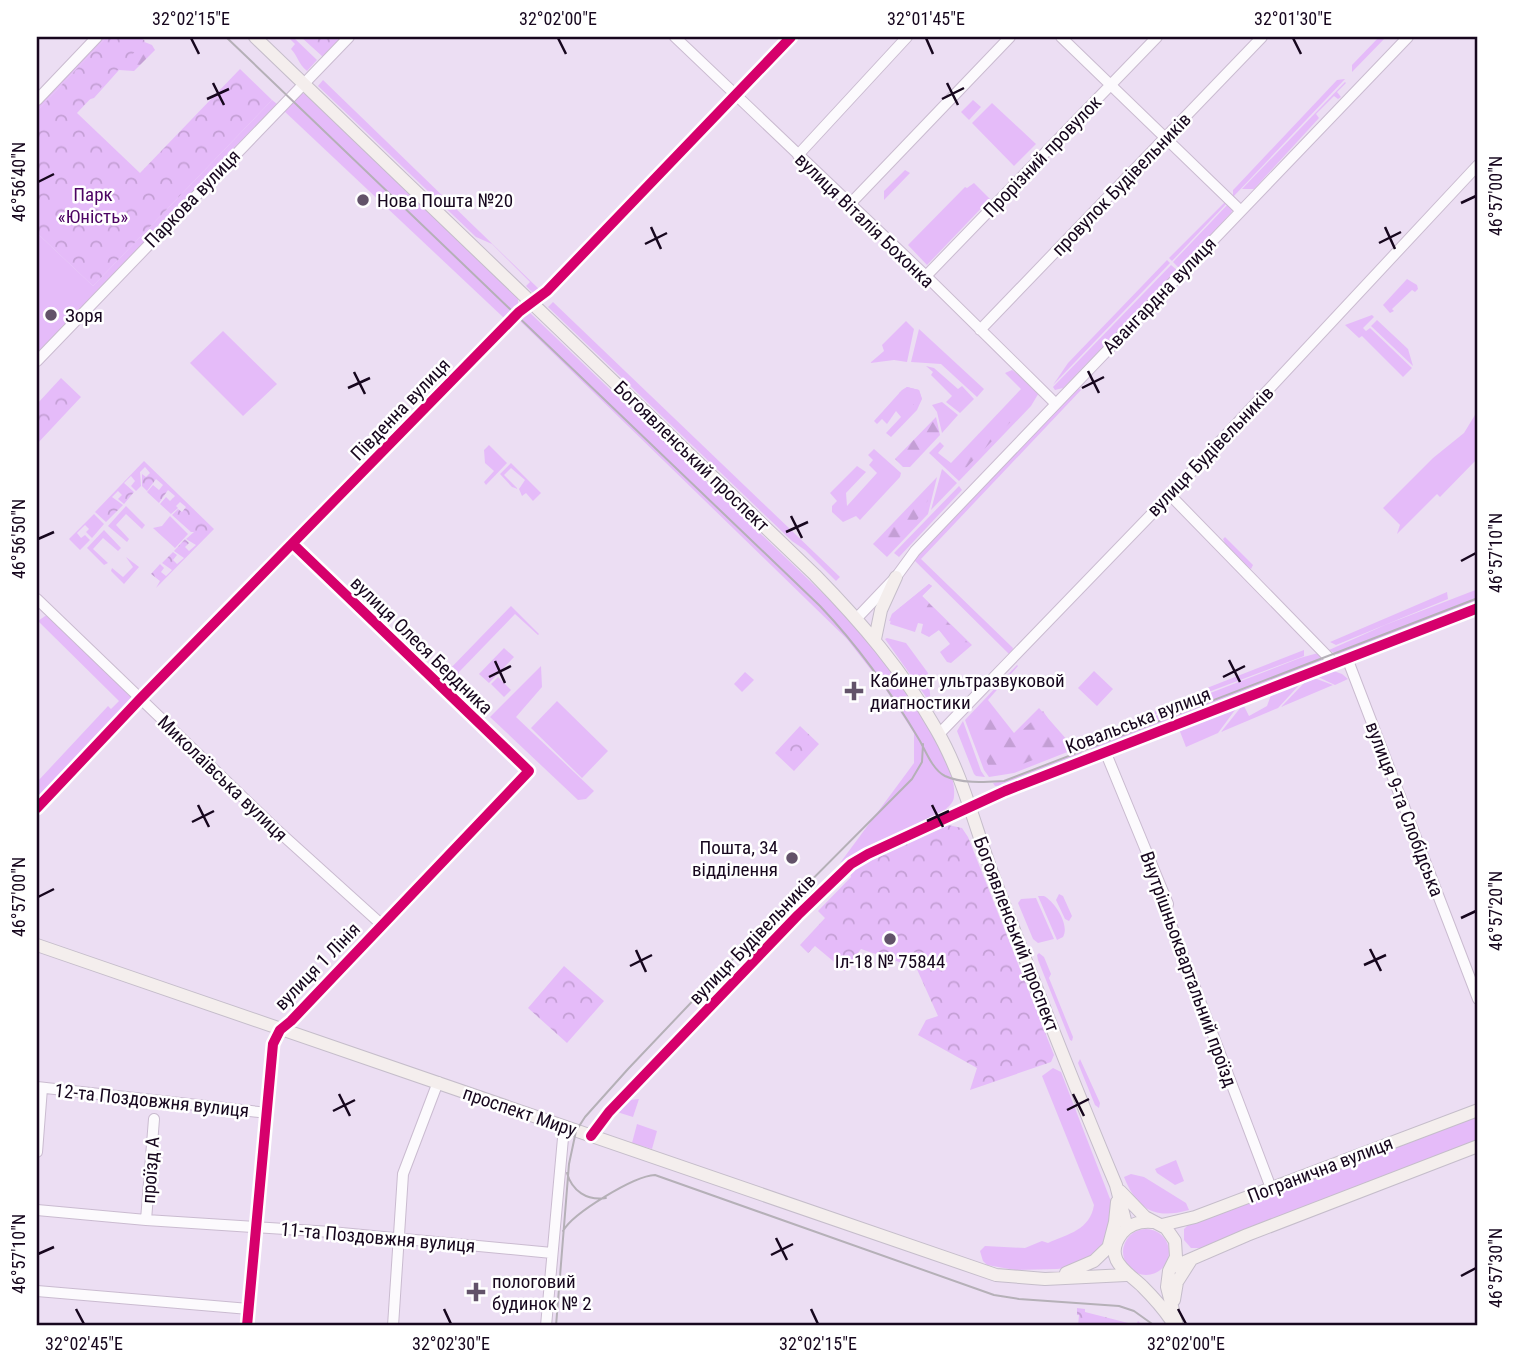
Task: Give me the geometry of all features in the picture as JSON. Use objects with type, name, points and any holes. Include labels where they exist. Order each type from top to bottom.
[{"type":"main road","name":"Богоявленський проспект","points":[[255,37],[786,546],[857,618],[908,684],[939,734],[954,765],[996,882],[1116,1185],[1123,1232],[1116,1246],[1120,1267],[1160,1305],[1176,1326]]},
{"type":"main road","points":[[875,639],[881,610],[896,577]]},
{"type":"main road","name":"проспект Миру","points":[[37,945],[996,1275],[1045,1279],[1131,1277]]},
{"type":"main road","name":"Погранична вулиця","points":[[1157,1224],[1195,1217],[1478,1110]]},
{"type":"main road","name":"Погранична вулиця","points":[[1171,1269],[1195,1256],[1478,1146]]},
{"type":"main road","name":"Богоявленський проспект","points":[[1116,1185],[1132,1205],[1170,1232],[1175,1241],[1177,1252],[1171,1269],[1168,1296],[1176,1326]]},
{"type":"main road","points":[[1109,1246],[1117,1209],[1116,1185]]},
{"type":"main road","points":[[1123,1232],[1141,1222],[1157,1224]]},
{"type":"main road","name":"проспект Миру","points":[[1045,1279],[1084,1266],[1102,1254],[1123,1232]]},
{"type":"main road","points":[[1176,1326],[1174,1303],[1177,1282],[1181,1272],[1195,1256]]},
{"type":"main road","points":[[1131,1277],[1146,1282],[1156,1280],[1171,1269]]},
{"type":"street","points":[[37,100],[97,37]]},
{"type":"street","name":"Паркова вулиця","points":[[37,360],[349,37]]},
{"type":"street","name":"вулиця Віталія Бохонка","points":[[675,37],[1055,403]]},
{"type":"street","name":"Південна вулиця","points":[[37,808],[519,312],[547,291],[791,37]]},
{"type":"street","points":[[797,155],[907,37]]},
{"type":"street","points":[[850,204],[1010,37]]},
{"type":"street","points":[[1061,37],[1241,211]]},
{"type":"street","name":"Прорізний провулок","points":[[926,276],[1157,37]]},
{"type":"street","name":"провулок Будівельників","points":[[980,330],[1262,37]]},
{"type":"street","name":"Авангардна вулиця","points":[[857,618],[896,577],[915,551],[1055,403],[1408,37]]},
{"type":"street","name":"вулиця Будівельників","points":[[939,734],[1170,495],[1478,165]]},
{"type":"street","points":[[1170,495],[1333,662]]},
{"type":"street","name":"вулиця Олеся Бердника","points":[[293,544],[528,771]]},
{"type":"street","name":"Миколаївська вулиця","points":[[37,599],[277,830],[381,924]]},
{"type":"street","name":"Ковальська вулиця","points":[[969,808],[1105,751],[1478,608]]},
{"type":"street","name":"вулиця 9-та Слобідська","points":[[1347,657],[1478,999]]},
{"type":"street","name":"Внутрішньоквартальний проїзд","points":[[1105,751],[1168,904],[1166,911],[1271,1188]]},
{"type":"street","name":"вулиця 1 Лінія","points":[[247,1326],[273,1045],[279,1030],[291,1021],[528,771]]},
{"type":"street","name":"вулиця Будівельників","points":[[591,1136],[610,1112],[798,915],[851,864],[969,808]]},
{"type":"street","points":[[393,1326],[403,1174],[438,1082]]},
{"type":"street","points":[[37,1152],[40,1088]]},
{"type":"street","name":"12-та Поздовжня вулиця","points":[[40,1088],[268,1113]]},
{"type":"street","name":"проїзд А","points":[[146,1220],[154,1119]]},
{"type":"street","points":[[547,1326],[564,1127]]},
{"type":"street","name":"11-та Поздовжня вулиця","points":[[37,1210],[552,1252]]},
{"type":"street","points":[[37,1291],[249,1309]]},
{"type":"green space","points":[[103,37],[107,37],[37,111],[37,106]]},
{"type":"green space","name":"Парк «Юність»","points":[[107,37],[140,37],[145,41],[77,113],[140,173],[240,69],[272,100],[93,286],[37,233],[37,111]]},
{"type":"green space","points":[[112,37],[141,37],[142,41],[152,45],[155,50],[134,71],[119,70],[94,98],[81,102]]},
{"type":"green space","points":[[288,37],[293,37],[317,60],[307,71],[291,49],[295,44]]},
{"type":"green space","points":[[301,37],[343,37],[323,57]]},
{"type":"green space","points":[[1379,37],[1386,37],[1352,72],[1352,65]]},
{"type":"green space","points":[[1345,79],[1233,197],[1233,190],[1337,80]]},
{"type":"green space","points":[[323,80],[542,292],[536,296],[526,286],[530,282],[492,244],[476,237],[318,86]]},
{"type":"green space","points":[[1345,82],[1337,92],[1341,97],[1338,99],[1334,96],[1316,114],[1319,118],[1254,189],[1242,189]]},
{"type":"green space","points":[[301,93],[518,298],[518,304],[504,318],[283,110]]},
{"type":"green space","points":[[272,100],[277,104],[37,355],[37,233],[93,286]]},
{"type":"green space","points":[[973,100],[981,107],[969,120],[961,112]]},
{"type":"green space","points":[[992,103],[1036,144],[1014,166],[972,123]]},
{"type":"green space","points":[[905,170],[910,173],[884,200],[884,191]]},
{"type":"green space","points":[[974,183],[990,199],[927,265],[908,245],[965,187]]},
{"type":"green space","points":[[1226,201],[1228,202],[1172,261],[1169,258]]},
{"type":"green space","points":[[1230,202],[1233,209],[1231,213],[1179,268],[1173,262]]},
{"type":"green space","points":[[1167,260],[1170,263],[1053,385],[1068,363]]},
{"type":"green space","points":[[1171,265],[1177,270],[1063,388],[1055,390],[1053,387]]},
{"type":"green space","points":[[1407,279],[1417,285],[1418,289],[1415,292],[1412,290],[1390,313],[1383,305]]},
{"type":"green space","points":[[553,302],[840,577],[836,581],[792,541],[548,307]]},
{"type":"green space","points":[[528,311],[835,605],[868,643],[908,696],[942,751],[952,776],[954,796],[953,802],[946,809],[840,863],[914,763],[914,733],[882,684],[847,639],[518,319]]},
{"type":"green space","points":[[1372,315],[1374,317],[1363,328],[1366,331],[1370,328],[1412,368],[1403,377],[1362,336],[1359,338],[1345,325]]},
{"type":"green space","points":[[1377,320],[1408,349],[1413,366],[1371,326]]},
{"type":"green space","points":[[906,321],[914,329],[907,362],[894,360],[870,363],[884,351],[882,345]]},
{"type":"green space","points":[[919,329],[984,389],[977,397],[941,364],[911,362]]},
{"type":"green space","points":[[223,331],[277,384],[243,416],[190,363]]},
{"type":"green space","points":[[926,366],[934,368],[958,389],[962,386],[974,399],[960,413],[946,402],[952,396],[931,375],[933,372]]},
{"type":"green space","points":[[1012,370],[1040,391],[1031,406],[959,481],[929,453],[940,442],[944,446],[938,453],[951,463],[1021,389],[1005,373]]},
{"type":"green space","points":[[61,378],[81,397],[37,444],[37,404]]},
{"type":"green space","points":[[907,387],[919,390],[922,399],[917,410],[891,437],[886,433],[901,417],[896,411],[887,424],[882,419],[877,424],[874,421]]},
{"type":"green space","points":[[907,387],[919,390],[922,399],[913,405],[899,393]]},
{"type":"green space","points":[[1078,387],[1081,390],[921,559],[1013,648],[1011,656],[914,560],[917,553]]},
{"type":"green space","points":[[1023,391],[1030,397],[1028,404],[959,475],[951,468]]},
{"type":"green space","points":[[942,402],[958,415],[942,433],[937,412],[932,405]]},
{"type":"green space","points":[[1478,410],[1478,458],[1440,497],[1437,494],[1397,534],[1400,525],[1383,508],[1433,458],[1464,433]]},
{"type":"green space","points":[[936,417],[940,435],[910,467],[903,467],[895,459]]},
{"type":"green space","points":[[489,445],[507,463],[486,485],[484,482],[494,471],[485,463],[484,450]]},
{"type":"green space","points":[[874,449],[901,473],[900,477],[860,520],[856,516],[843,522],[832,512],[832,506],[837,501],[830,493],[857,466],[866,472],[846,493],[847,506],[877,473],[869,465],[873,460],[868,455]]},
{"type":"green space","points":[[144,461],[214,529],[156,588],[160,581],[151,574],[160,564],[164,568],[161,572],[166,576],[172,570],[162,563],[173,552],[177,555],[173,560],[177,564],[184,558],[174,551],[185,539],[189,543],[185,547],[189,551],[196,545],[186,539],[194,532],[172,515],[178,509],[182,512],[186,507],[180,502],[171,514],[160,504],[166,497],[170,501],[175,496],[168,490],[159,503],[147,492],[153,485],[159,490],[163,485],[156,479],[147,491],[142,486],[142,474],[146,477],[150,473],[145,467],[140,472],[141,486],[136,491],[131,486],[135,481],[131,476],[124,483],[134,492],[124,504],[118,499],[122,495],[118,491],[112,497],[123,505],[106,522],[95,512]]},
{"type":"green space","points":[[511,463],[541,493],[533,501],[526,493],[522,496],[519,489],[525,480],[511,468],[504,475],[518,489],[512,487],[500,474]]},
{"type":"green space","points":[[942,469],[957,483],[931,510]]},
{"type":"green space","points":[[937,477],[928,514],[887,557],[873,544]]},
{"type":"green space","points":[[959,486],[962,490],[899,557],[894,553]]},
{"type":"green space","points":[[930,489],[925,511],[887,552],[878,543]]},
{"type":"green space","points":[[126,506],[145,525],[142,529],[126,514],[116,525],[129,539],[127,542],[108,526]]},
{"type":"green space","points":[[94,514],[104,524],[92,538],[86,532],[89,529],[85,525],[77,533],[81,538],[85,535],[90,540],[80,550],[69,539]]},
{"type":"green space","points":[[170,516],[188,534],[175,548],[153,528],[162,526]]},
{"type":"green space","points":[[104,530],[121,548],[118,551],[103,538],[93,549],[108,563],[104,565],[87,548]]},
{"type":"green space","points":[[1225,537],[1253,565],[1251,569],[1228,549],[1223,539]]},
{"type":"green space","points":[[126,557],[139,567],[124,584],[111,571],[112,568],[123,577],[133,567]]},
{"type":"green space","points":[[929,584],[932,586],[922,596],[972,645],[951,663],[947,662],[940,652],[950,644],[939,630],[929,637],[921,633],[923,624],[918,623],[915,632],[890,624],[892,614]]},
{"type":"green space","points":[[929,584],[932,586],[922,596],[969,644],[959,652],[939,630],[933,630],[931,622],[910,612],[900,620],[889,621],[892,614]]},
{"type":"green space","points":[[1478,589],[1478,602],[1338,655],[1329,650],[1385,625]]},
{"type":"green space","points":[[1447,592],[1448,599],[1336,645],[1330,642]]},
{"type":"green space","points":[[511,606],[539,634],[515,614],[459,672],[459,677],[492,709],[487,714],[445,674]]},
{"type":"green space","points":[[48,614],[134,698],[37,803],[37,782],[108,706],[111,709],[119,701],[38,621]]},
{"type":"green space","points":[[885,639],[906,643],[928,673],[931,704]]},
{"type":"green space","points":[[504,648],[514,657],[489,683],[479,674]]},
{"type":"green space","points":[[1304,650],[1304,656],[1166,708],[1146,720],[1126,728],[1147,721],[1164,711],[1300,658],[1318,653],[1324,660],[1092,751],[1088,744],[1121,730],[1087,743],[1137,719],[1147,719],[1161,706]]},
{"type":"green space","points":[[1017,665],[988,700],[1014,733],[1039,708],[1075,749],[1014,773],[989,777],[965,720]]},
{"type":"green space","points":[[541,666],[542,687],[516,717],[594,791],[586,799],[578,800],[490,717]]},
{"type":"green space","points":[[1331,670],[1348,679],[1335,685],[1316,676]]},
{"type":"green space","points":[[1094,671],[1113,689],[1097,706],[1078,688]]},
{"type":"green space","points":[[745,672],[754,680],[742,692],[734,684]]},
{"type":"green space","points":[[498,677],[511,690],[504,697],[491,684]]},
{"type":"green space","points":[[1314,678],[1333,685],[1281,707],[1305,682]]},
{"type":"green space","points":[[1302,682],[1278,708],[1221,732],[1241,707],[1244,706],[1249,716],[1267,706],[1271,695]]},
{"type":"green space","points":[[557,701],[608,751],[582,778],[531,728]]},
{"type":"green space","points":[[986,704],[1015,737],[1043,711],[1067,747],[1004,771],[991,772],[970,720]]},
{"type":"green space","points":[[1238,706],[1218,733],[1186,747],[1179,729]]},
{"type":"green space","points":[[963,721],[985,777],[974,774],[957,731]]},
{"type":"green space","points":[[800,726],[819,744],[794,771],[775,753]]},
{"type":"green space","points":[[1082,752],[1082,755],[1006,785],[995,786],[993,783],[1009,780]]},
{"type":"green space","points":[[948,825],[962,828],[968,837],[1054,1055],[1051,1062],[970,1090],[977,1068],[918,1035],[926,1020],[938,1016],[911,956],[902,963],[861,949],[845,971],[815,946],[808,953],[800,945],[825,918],[818,911],[851,877],[850,871],[866,860]]},
{"type":"green space","points":[[1059,894],[1063,896],[1072,916],[1069,921],[1065,919],[1056,900]]},
{"type":"green space","points":[[1038,896],[1044,896],[1057,908],[1065,926],[1063,937],[1057,940]]},
{"type":"green space","points":[[1036,898],[1054,939],[1038,943],[1033,939],[1018,903],[1021,899]]},
{"type":"green space","points":[[1039,953],[1044,957],[1051,974],[1049,978],[1073,1037],[1072,1041],[1038,960]]},
{"type":"green space","points":[[564,966],[604,1001],[567,1043],[528,1008]]},
{"type":"green space","points":[[1080,1059],[1100,1103],[1099,1108],[1095,1105],[1078,1063]]},
{"type":"green space","points":[[1053,1068],[1061,1072],[1112,1204],[1108,1234],[1092,1257],[1074,1267],[1015,1270],[987,1265],[980,1251],[985,1246],[1025,1248],[1042,1241],[1048,1243],[1083,1226],[1092,1213],[1094,1205],[1042,1076]]},
{"type":"green space","points":[[639,1099],[633,1117],[617,1112],[630,1100]]},
{"type":"green space","points":[[1478,1114],[1478,1142],[1202,1248],[1191,1248],[1184,1240],[1184,1229],[1189,1224]]},
{"type":"green space","points":[[637,1124],[657,1131],[652,1149],[632,1143]]},
{"type":"green space","points":[[1176,1160],[1184,1181],[1175,1185],[1155,1169]]},
{"type":"green space","points":[[1131,1174],[1144,1177],[1186,1203],[1189,1210],[1166,1214],[1148,1209],[1129,1188],[1124,1177]]},
{"type":"green space","points":[[1146,1229],[1163,1235],[1169,1252],[1163,1269],[1146,1275],[1129,1269],[1123,1252],[1129,1235]]},
{"type":"green space","points":[[1077,1308],[1136,1325],[1138,1321],[1143,1325],[1078,1326]]},
{"type":"tram line","points":[[226,37],[820,606],[874,670],[933,765],[945,776],[966,781],[1004,781],[1478,598]]},
{"type":"tram line","points":[[556,1326],[569,1164],[576,1131],[585,1117],[628,1069],[723,969],[912,779],[922,762],[923,744]]},
{"type":"tram line","points":[[567,1173],[581,1193],[593,1198],[606,1198]]},
{"type":"tram line","points":[[563,1231],[569,1223],[605,1197],[633,1182],[655,1175],[994,1295],[1119,1306],[1134,1311],[1155,1326]]},
{"type":"cycle path","points":[[37,808],[519,312],[547,291],[791,37]]},
{"type":"cycle path","points":[[247,1326],[273,1044],[280,1030],[529,771],[293,544]]},
{"type":"cycle path","points":[[591,1136],[609,1112],[798,915],[851,864],[1005,791],[1478,608]]},
{"type":"place","name":"Нова Пошта №20","points":[[363,200]]},
{"type":"place","name":"Зоря","points":[[51,315]]},
{"type":"place","name":"Кабинет ультразвуковой диагностики","points":[[854,691]]},
{"type":"place","name":"Пошта, 34 відділення","points":[[792,858]]},
{"type":"place","name":"Іл-18 № 75844","points":[[890,939]]},
{"type":"place","name":"пологовий будинок № 2","points":[[476,1292]]}]
